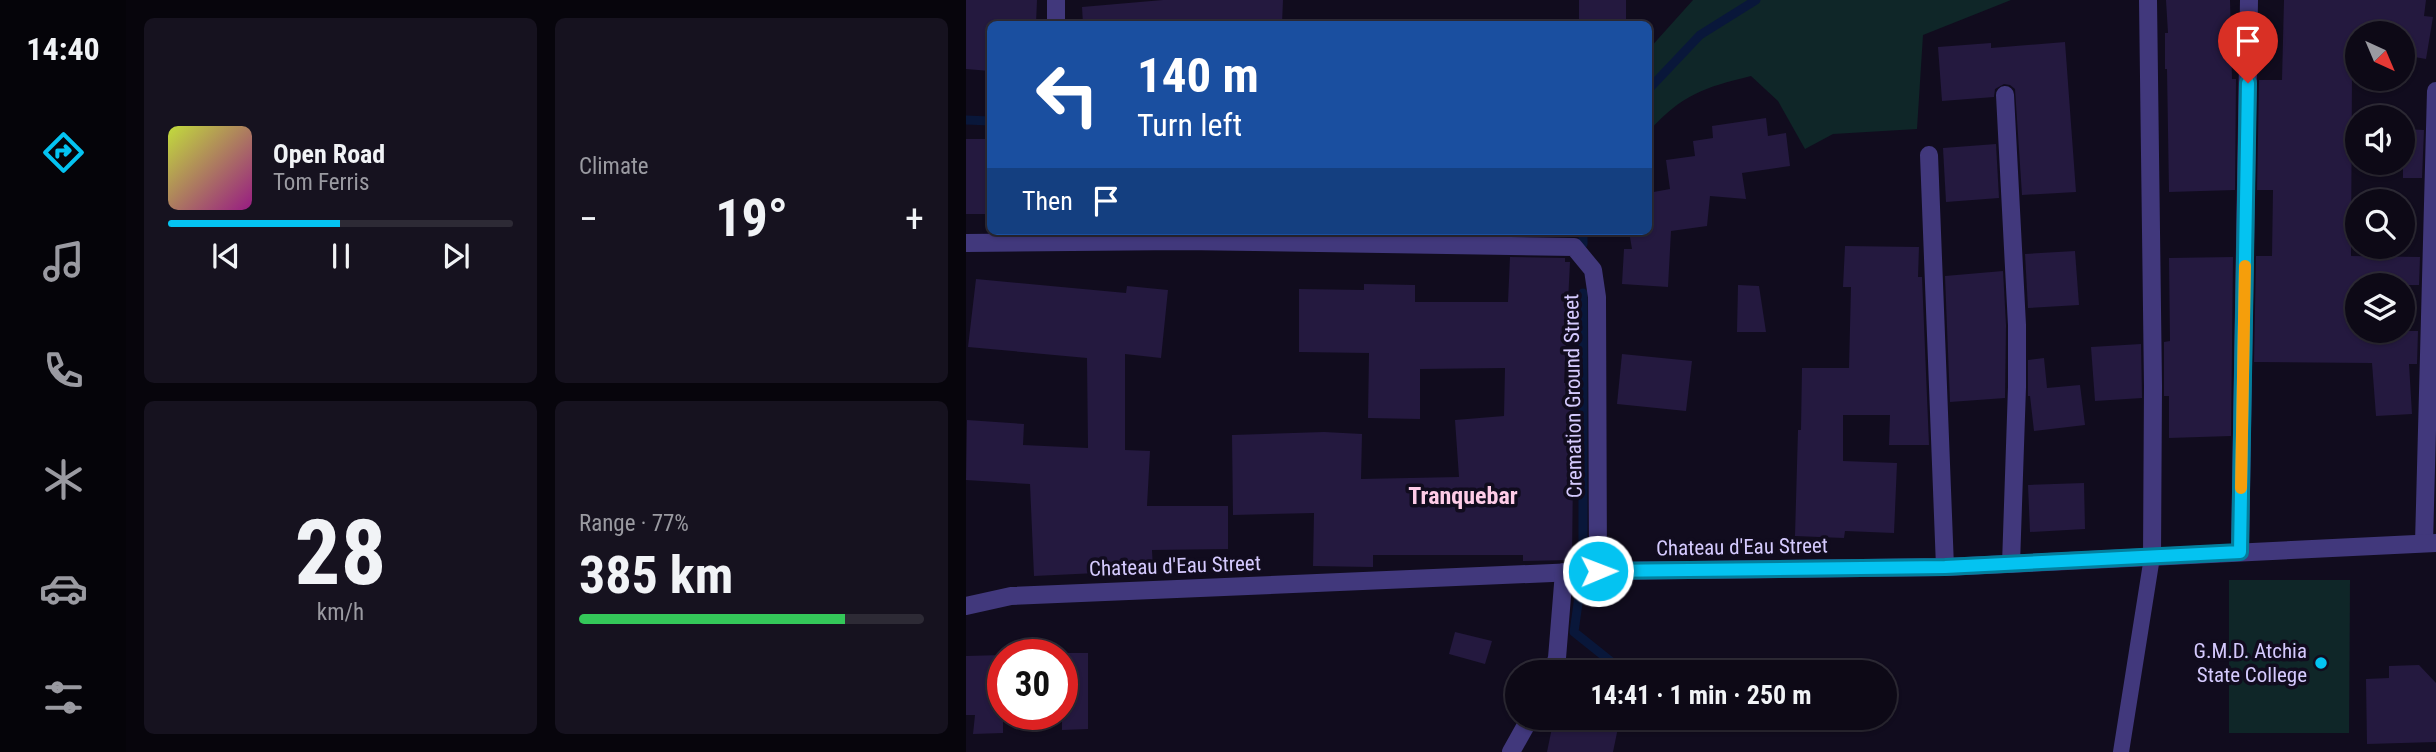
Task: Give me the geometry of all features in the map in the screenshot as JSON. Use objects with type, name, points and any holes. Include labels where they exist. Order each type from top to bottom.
[{"type":"street","points":[[1056,0],[1056,21]]},
{"type":"street","points":[[2148,0],[2153,386],[2152,557]]},
{"type":"street","points":[[2240,552],[2249,0]]},
{"type":"street","points":[[2430,543],[2436,91]]},
{"type":"street","points":[[2005,95],[2017,325],[2011,564]]},
{"type":"street","points":[[1929,155],[1945,567]]},
{"type":"street","name":"Cremation Ground Street","points":[[966,243],[1183,241],[1574,247],[1592,270],[1597,298],[1598,571]]},
{"type":"street","name":"Chateau d'Eau Street","points":[[966,606],[1011,596],[1564,572],[1945,567],[2430,543]]},
{"type":"street","points":[[1556,660],[1564,572]]},
{"type":"street","points":[[1511,752],[1523,730]]},
{"type":"lane","points":[[2121,752],[2152,557]]},
{"type":"green space","points":[[1693,0],[2011,0],[1923,35],[1917,129],[1833,134],[1805,149],[1778,101],[1751,76],[1695,94],[1673,108],[1652,128],[1652,46]]},
{"type":"green space","points":[[2229,580],[2350,580],[2349,733],[2229,733]]},
{"type":"building","points":[[966,0],[1037,0],[1036,21],[987,21],[987,71],[966,69]]},
{"type":"building","points":[[1163,0],[1283,0],[1282,21],[1083,21],[1082,7]]},
{"type":"building","points":[[1579,0],[1626,0],[1626,21],[1579,21]]},
{"type":"building","points":[[2166,0],[2230,0],[2232,79],[2236,79],[2235,190],[2169,192]]},
{"type":"building","points":[[2284,0],[2426,0],[2424,16],[2433,17],[2426,59],[2415,57],[2415,21],[2345,21],[2345,91],[2352,91],[2352,105],[2345,105],[2345,175],[2351,175],[2351,189],[2345,189],[2345,259],[2420,257],[2419,285],[2415,285],[2415,273],[2345,273],[2345,343],[2415,343],[2415,331],[2418,331],[2417,364],[2409,364],[2412,414],[2376,416],[2372,363],[2254,362],[2256,256],[2272,256],[2273,190],[2257,190],[2259,80],[2282,80]]},
{"type":"building","points":[[2065,42],[2076,192],[2022,195],[2015,89],[2004,84],[1995,89],[1994,97],[1942,101],[1938,47],[1991,43],[1991,48]]},
{"type":"building","points":[[1766,118],[1768,136],[1786,133],[1790,166],[1742,173],[1746,199],[1710,196],[1707,226],[1671,231],[1668,287],[1622,284],[1624,249],[1632,249],[1630,235],[1652,235],[1652,192],[1670,189],[1666,160],[1695,156],[1693,141],[1713,138],[1712,126]]},
{"type":"building","points":[[2415,130],[2424,130],[2422,178],[2403,178],[2403,175],[2415,175]]},
{"type":"building","points":[[966,139],[987,139],[987,214],[966,214]]},
{"type":"building","points":[[1996,144],[1999,198],[1946,202],[1943,148]]},
{"type":"building","points":[[1845,246],[1919,247],[1918,277],[1922,277],[1929,445],[1889,445],[1890,415],[1843,415],[1843,461],[1897,463],[1894,533],[1845,531],[1844,538],[1795,536],[1802,368],[1849,368],[1851,287],[1843,287]]},
{"type":"building","points":[[2075,251],[2079,305],[2028,308],[2025,254]]},
{"type":"building","points":[[1510,257],[1565,258],[1565,262],[1570,262],[1564,383],[1574,383],[1572,560],[1523,561],[1523,555],[1373,555],[1373,567],[1313,566],[1314,513],[1233,515],[1232,435],[1324,432],[1362,434],[1361,479],[1459,477],[1455,420],[1504,416],[1505,368],[1420,369],[1420,419],[1368,418],[1369,353],[1299,352],[1299,289],[1364,290],[1364,284],[1415,285],[1415,302],[1508,302]]},
{"type":"building","points":[[2233,257],[2231,436],[2169,438],[2169,396],[2164,396],[2164,342],[2170,341],[2169,258]]},
{"type":"building","points":[[2003,271],[2006,325],[2005,398],[1950,402],[1945,276]]},
{"type":"building","points":[[976,279],[1126,293],[1127,286],[1168,290],[1161,358],[1125,354],[1125,450],[1150,451],[1147,506],[1228,506],[1228,549],[1152,550],[1153,570],[1034,576],[1030,484],[966,480],[967,420],[1024,424],[1023,445],[1088,448],[1087,358],[968,347]]},
{"type":"building","points":[[1738,285],[1759,286],[1766,332],[1737,332]]},
{"type":"building","points":[[2141,344],[2142,398],[2095,401],[2091,347]]},
{"type":"building","points":[[1622,354],[1692,361],[1686,411],[1617,404]]},
{"type":"building","points":[[2044,358],[2047,388],[2080,385],[2085,425],[2034,431],[2028,396],[2028,360]]},
{"type":"building","points":[[2084,483],[2085,529],[2030,532],[2028,485]]},
{"type":"building","points":[[1455,632],[1492,641],[1485,664],[1449,654]]},
{"type":"building","points":[[1078,653],[1088,653],[1088,729],[1078,729]]},
{"type":"building","points":[[987,655],[987,730],[1003,730],[1003,733],[973,734],[975,715],[966,715],[966,656]]},
{"type":"building","points":[[2419,665],[2436,683],[2436,742],[2367,744],[2366,679],[2389,678],[2389,666]]},
{"type":"building","points":[[1552,730],[1618,730],[1613,752],[1547,752]]},
{"type":"waterway","points":[[1652,86],[1700,35],[1756,0]]},
{"type":"waterway","points":[[966,120],[987,121]]},
{"type":"waterway","points":[[1583,235],[1583,244]]},
{"type":"waterway","points":[[1583,293],[1583,562]]},
{"type":"waterway","points":[[1579,596],[1574,632],[1609,660]]},
{"type":"slow traffic","points":[[2241,488],[2245,266]]},
{"type":"place","name":"G.M.D. Atchia State College","points":[[2321,663]]},
{"type":"district","name":"Tranquebar","points":[[1463,496]]},
{"type":"route","points":[[1598,571],[1945,567],[2240,552],[2248,83]]}]
